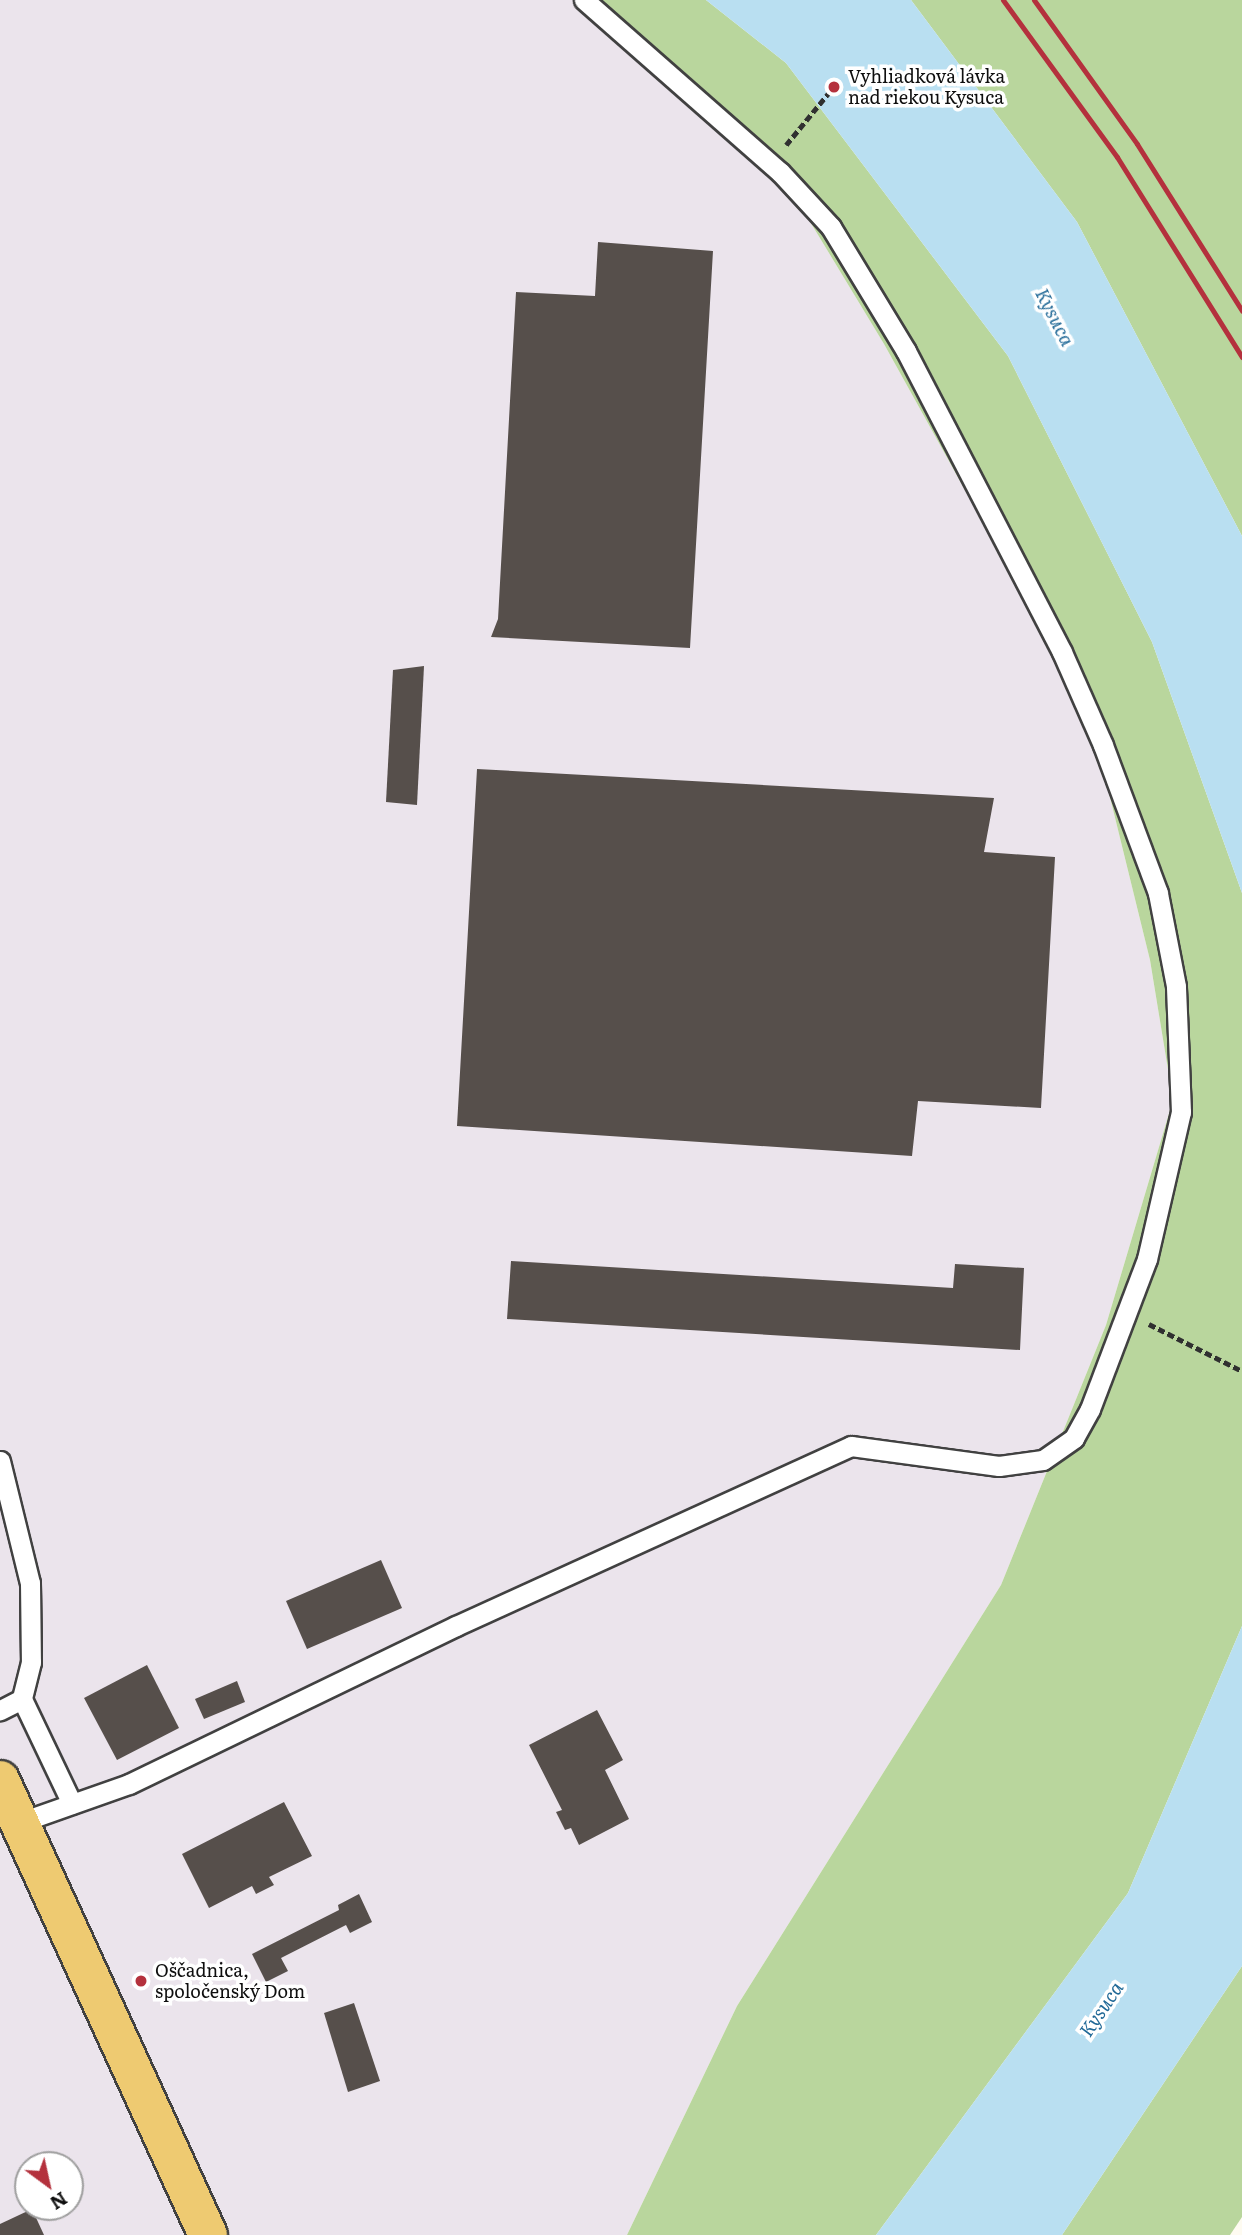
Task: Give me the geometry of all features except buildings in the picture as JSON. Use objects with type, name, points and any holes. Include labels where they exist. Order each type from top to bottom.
[{"type":"main road","points":[[0,1780],[208,2235]]},
{"type":"lane","points":[[21,1822],[141,1778],[456,1626],[851,1446],[999,1466],[1043,1460],[1074,1438],[1090,1409],[1147,1259],[1181,1112],[1183,1070],[1176,986],[1158,893],[1093,722],[977,483],[894,330],[831,227],[770,164],[584,0]]},
{"type":"lane","points":[[0,1461],[30,1583],[31,1662],[22,1699],[72,1804]]},
{"type":"lane","points":[[0,1710],[22,1699]]},
{"type":"path","points":[[770,164],[836,84]]},
{"type":"path","points":[[1126,1314],[1242,1371]]},
{"type":"shaded area","points":[[0,0],[584,0],[780,172],[884,344],[1081,699],[1093,728],[1150,960],[1173,1100],[1106,1325],[1001,1585],[737,2006],[627,2235],[0,2235]]},
{"type":"green space","points":[[584,0],[706,0],[786,63],[1008,356],[1152,642],[1242,893],[1242,1626],[1128,1893],[876,2235],[627,2235],[737,2006],[1001,1585],[1106,1325],[1173,1100],[1150,960],[1093,728],[1081,699],[884,344],[780,172]]},
{"type":"green space","points":[[911,0],[1242,0],[1242,536],[1077,222]]},
{"type":"green space","points":[[1242,1966],[1242,2217],[1230,2235],[1062,2235]]},
{"type":"water","name":"Kysuca","points":[[706,0],[911,0],[1077,222],[1242,536],[1242,893],[1152,642],[1008,356],[786,63]]},
{"type":"water","name":"Kysuca","points":[[1242,1626],[1242,1966],[1062,2235],[876,2235],[1128,1893]]},
{"type":"railway","points":[[1003,0],[1117,157],[1242,357]]},
{"type":"railway","points":[[1034,0],[1137,144],[1242,311]]},
{"type":"place","name":"Vyhliadková lávka nad riekou Kysuca","points":[[834,87]]},
{"type":"place","name":"Oščadnica, spoločenský Dom","points":[[141,1981]]}]
